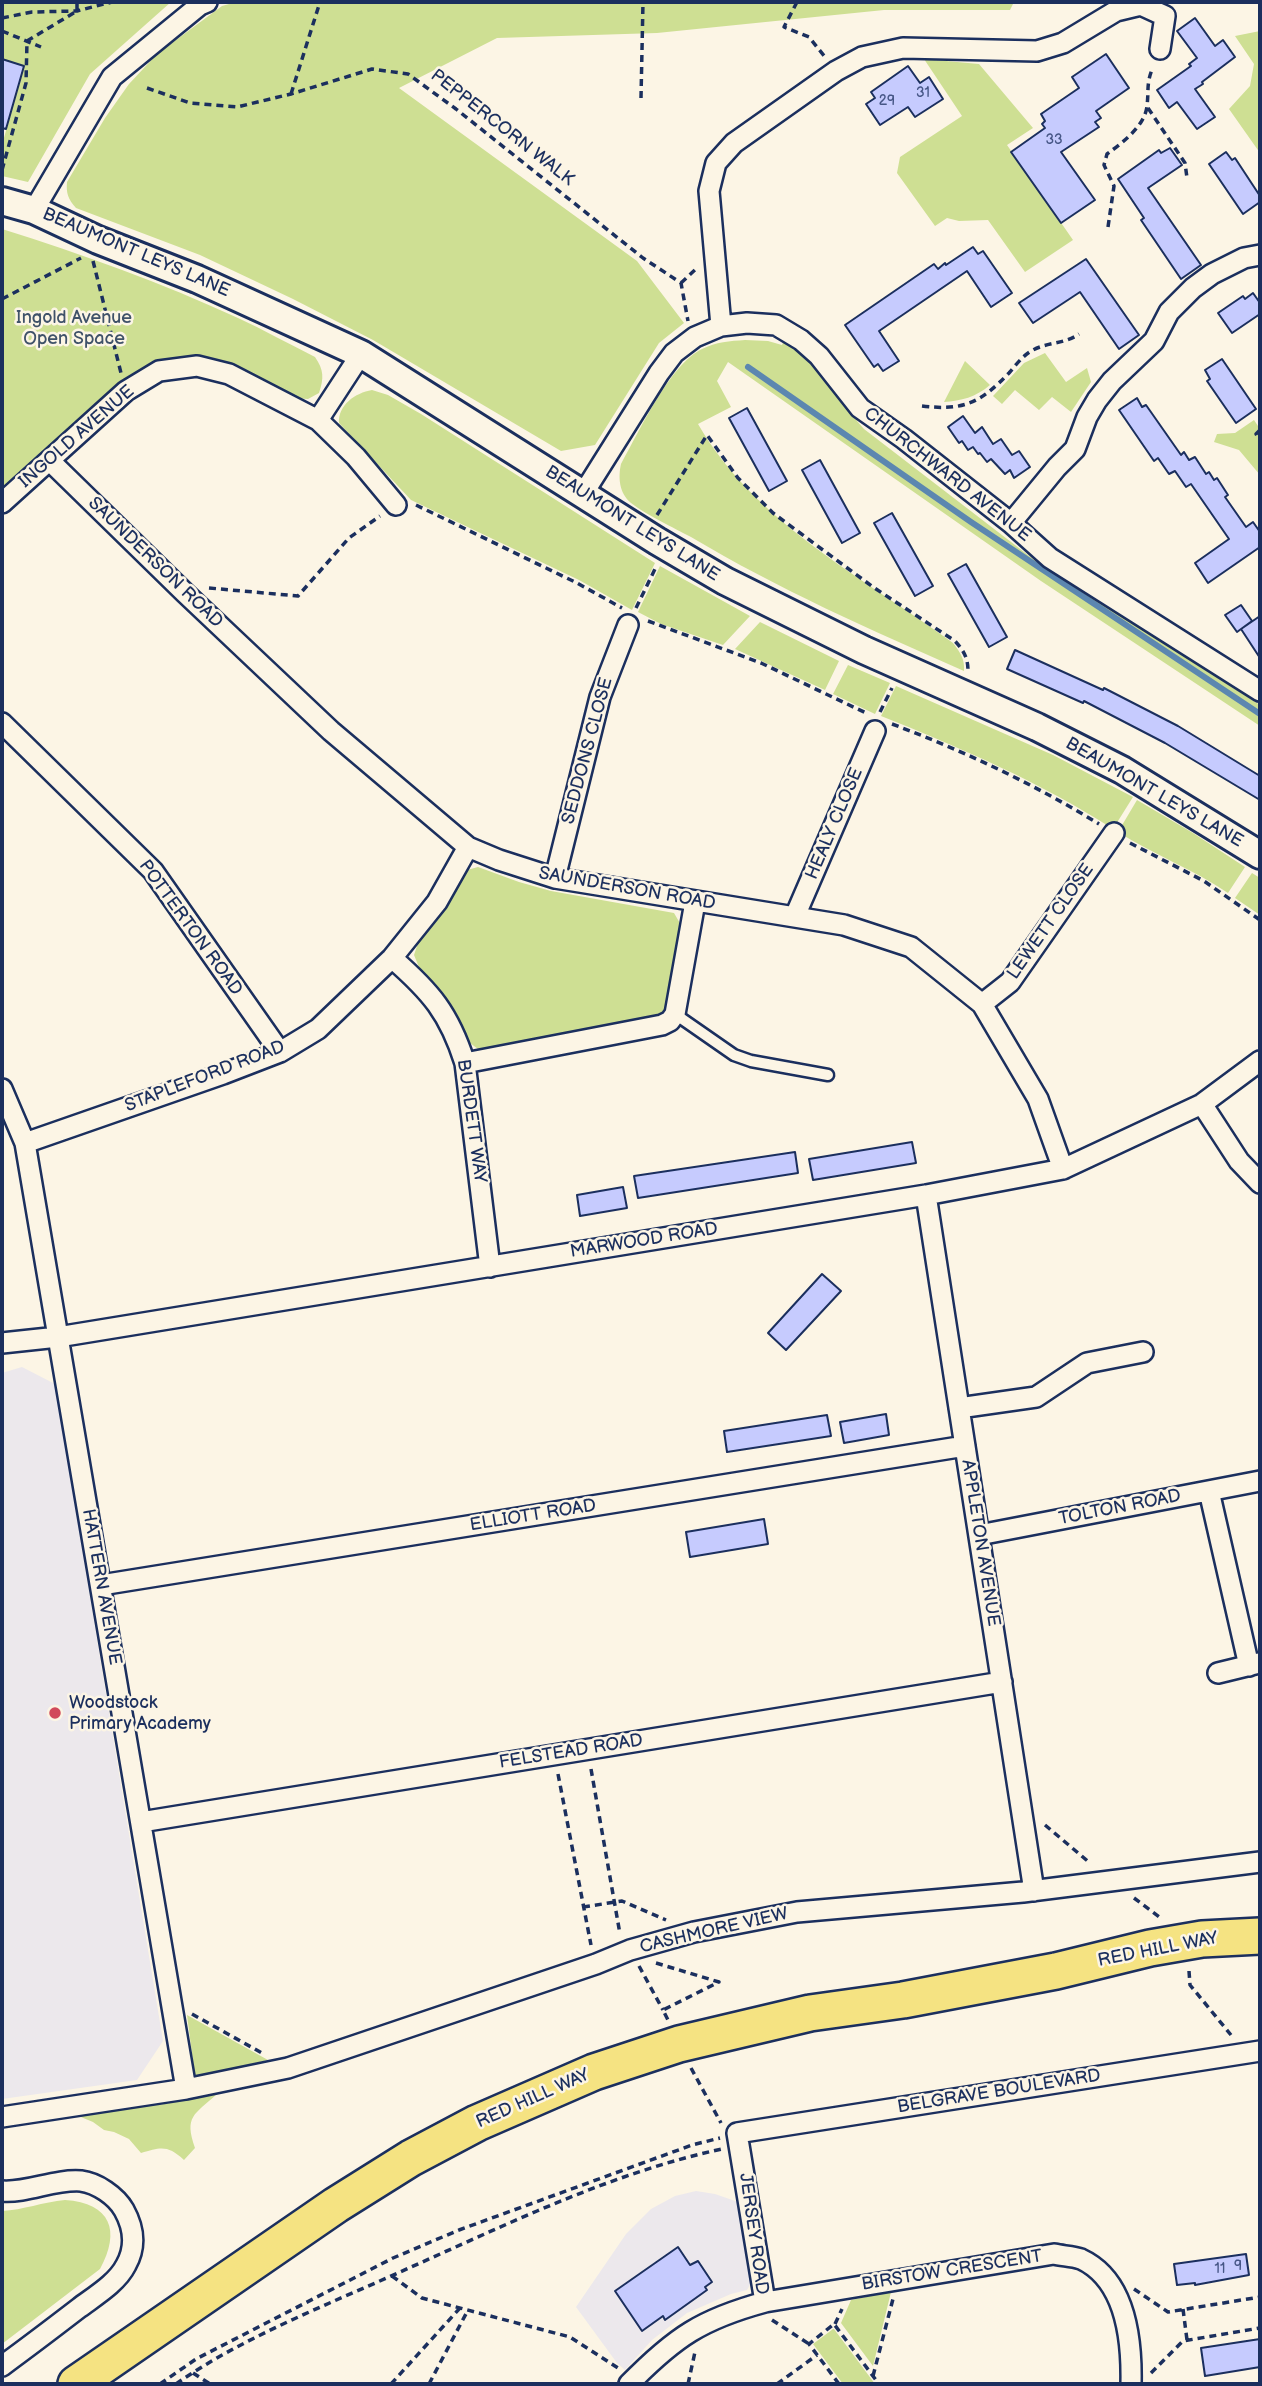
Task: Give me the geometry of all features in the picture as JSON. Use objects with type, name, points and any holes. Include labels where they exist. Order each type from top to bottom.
[{"type":"highway","name":"RED HILL WAY","points":[[76,2384],[336,2204],[411,2158],[477,2123],[594,2072],[679,2044],[810,2013],[903,2000],[1056,1971],[1202,1938],[1260,1936]]},
{"type":"highway","name":"RED HILL WAY","points":[[1056,1971],[1152,1968],[1188,1962],[1260,1943]]},
{"type":"street","points":[[34,209],[112,78],[207,2]]},
{"type":"street","points":[[721,326],[709,191],[716,163],[734,143],[836,71],[862,57],[903,48],[1037,51],[1063,43],[1116,11],[1141,5],[1165,16],[1160,49]]},
{"type":"street","name":"BEAUMONT LEYS LANE","points":[[2,201],[34,209],[361,354],[725,581],[902,667],[1037,727],[1122,770],[1260,855]]},
{"type":"street","points":[[1012,523],[1075,449],[1087,417],[1097,400],[1112,381],[1154,341],[1169,313],[1193,288],[1212,274],[1244,258],[1260,255]]},
{"type":"street","name":"CHURCHWARD AVENUE","points":[[583,494],[674,353],[695,337],[721,326],[747,323],[776,325],[801,340],[819,356],[860,408],[1012,523],[1050,558],[1260,691]]},
{"type":"street","points":[[318,420],[361,354]]},
{"type":"street","name":"INGOLD AVENUE","points":[[2,503],[126,391],[159,371],[197,366],[229,374],[318,420],[356,457],[396,505]]},
{"type":"street","name":"SAUNDERSON ROAD","points":[[50,461],[331,731],[468,847],[555,878],[844,925],[911,947],[982,1004],[1038,1099],[1063,1169]]},
{"type":"street","name":"SEDDONS CLOSE","points":[[555,878],[600,697],[631,620]]},
{"type":"street","name":"POTTERTON ROAD","points":[[2,723],[153,871],[280,1052]]},
{"type":"street","name":"HEALY CLOSE","points":[[795,916],[876,725]]},
{"type":"street","name":"LEWETT CLOSE","points":[[982,1004],[1010,982],[1114,834]]},
{"type":"street","name":"STAPLEFORD ROAD","points":[[25,1143],[280,1052],[318,1029],[392,958],[437,902],[468,847]]},
{"type":"street","points":[[465,1063],[662,1025],[670,1021],[675,1014],[695,902]]},
{"type":"street","name":"BURDETT WAY","points":[[392,958],[421,984],[442,1009],[456,1036],[465,1063],[490,1267]]},
{"type":"street","name":"MARWOOD ROAD","points":[[2,1343],[58,1337],[490,1267],[926,1195],[1063,1169],[1202,1104],[1260,1061]]},
{"type":"street","name":"HATTERN AVENUE","points":[[2,1089],[25,1143],[186,2089]]},
{"type":"street","points":[[1202,1104],[1240,1161],[1260,1183]]},
{"type":"street","name":"APPLETON AVENUE","points":[[926,1195],[1034,1891]]},
{"type":"street","points":[[959,1408],[1035,1397],[1087,1363],[1143,1352]]},
{"type":"street","name":"ELLIOTT ROAD","points":[[100,1585],[965,1446]]},
{"type":"street","name":"TOLTON ROAD","points":[[979,1535],[1260,1481]]},
{"type":"street","points":[[1209,1491],[1254,1664],[1218,1673]]},
{"type":"street","name":"FELSTEAD ROAD","points":[[141,1822],[1002,1682]]},
{"type":"street","name":"CASHMORE VIEW","points":[[2,2117],[186,2089],[288,2068],[627,1952],[694,1932],[797,1912],[1034,1891],[1260,1863]]},
{"type":"street","name":"BELGRAVE BOULEVARD","points":[[738,2139],[1253,2052]]},
{"type":"street","name":"JERSEY ROAD","points":[[632,2381],[666,2347],[691,2331],[722,2315],[758,2304],[738,2139]]},
{"type":"street","points":[[2,2191],[82,2181],[104,2190],[122,2206],[132,2226],[132,2250],[125,2268],[109,2285],[2,2366]]},
{"type":"street","name":"BIRSTOW CRESCENT","points":[[758,2304],[1054,2254],[1079,2258],[1100,2271],[1122,2306],[1132,2367],[1140,2380]]},
{"type":"lane","points":[[675,1014],[734,1055],[751,1061],[828,1075]]},
{"type":"path","points":[[77,2],[77,11]]},
{"type":"path","points":[[2,18],[32,12],[77,11],[112,2]]},
{"type":"path","points":[[291,94],[320,2]]},
{"type":"path","points":[[641,98],[643,2]]},
{"type":"path","points":[[797,2],[784,27],[809,37]]},
{"type":"path","points":[[27,41],[77,11]]},
{"type":"path","points":[[2,31],[41,47]]},
{"type":"path","points":[[2,170],[26,83],[27,41]]},
{"type":"path","points":[[1108,227],[1114,186],[1104,165],[1107,153],[1123,142],[1146,113],[1146,86],[1160,49]]},
{"type":"path","name":"PEPPERCORN WALK","points":[[147,88],[190,103],[237,107],[291,94],[372,69],[408,74],[467,117],[643,258],[681,282],[689,323],[695,337]]},
{"type":"path","points":[[1147,107],[1185,163],[1187,178]]},
{"type":"path","points":[[2,299],[91,253],[126,391]]},
{"type":"path","points":[[922,405],[949,408],[974,403],[987,395],[1033,350],[1069,341],[1079,334]]},
{"type":"path","points":[[1260,430],[1256,433],[1260,440]]},
{"type":"path","points":[[631,620],[656,540],[707,435],[738,478],[773,513],[902,608],[955,641],[968,661],[968,673],[960,693]]},
{"type":"path","points":[[185,593],[194,585],[298,596],[349,538],[403,499],[577,583],[631,620],[661,627],[761,663],[876,725],[950,747],[996,768],[1204,881],[1260,920]]},
{"type":"path","points":[[876,725],[902,667]]},
{"type":"path","points":[[588,1750],[615,1902],[627,1952],[663,2010]]},
{"type":"path","points":[[555,1755],[596,1964]]},
{"type":"path","points":[[583,1907],[622,1901],[694,1932]]},
{"type":"path","points":[[1189,1971],[1190,1985],[1253,2052]]},
{"type":"path","points":[[172,2003],[288,2068]]},
{"type":"path","points":[[176,2384],[300,2317],[525,2217],[641,2171],[738,2139]]},
{"type":"path","points":[[160,2384],[196,2359],[393,2258],[459,2230],[692,2145],[738,2139]]},
{"type":"path","points":[[392,2276],[422,2298],[570,2337],[632,2381]]},
{"type":"path","points":[[873,2376],[898,2280]]},
{"type":"path","points":[[1111,2285],[1126,2283],[1168,2312],[1260,2297]]},
{"type":"path","points":[[758,2304],[808,2344],[839,2384]]},
{"type":"path","points":[[391,2384],[460,2308]]},
{"type":"path","points":[[1183,2309],[1187,2340]]},
{"type":"path","points":[[429,2384],[468,2311]]},
{"type":"path","points":[[808,2344],[834,2324],[879,2384]]},
{"type":"path","points":[[1140,2380],[1183,2341],[1260,2328]]},
{"type":"path","points":[[777,2384],[817,2355]]},
{"type":"path","points":[[193,2373],[210,2384]]},
{"type":"shaded area","name":"Woodstock Primary Academy","points":[[22,1367],[55,1384],[163,2041],[137,2080],[2,2099],[2,1373]]},
{"type":"shaded area","points":[[696,2191],[738,2202],[754,2274],[751,2283],[747,2290],[687,2313],[652,2340],[625,2370],[576,2307],[626,2234],[651,2209],[675,2196]]},
{"type":"green space","points":[[2,2],[171,2],[90,74],[28,182],[2,176],[2,145],[24,66],[2,59]]},
{"type":"green space","points":[[236,2],[1014,2],[1010,10],[884,10],[657,33],[497,38],[399,88],[637,261],[684,323],[659,343],[595,445],[561,451],[373,340],[293,299],[200,255],[73,205],[68,196],[67,182],[105,118],[129,84],[157,54],[222,6]]},
{"type":"green space","points":[[1260,31],[1260,153],[1229,109],[1250,86],[1254,64],[1235,36]]},
{"type":"green space","points":[[924,59],[979,64],[1033,128],[1007,145],[1073,240],[1025,272],[988,220],[959,221],[947,218],[935,226],[897,173],[900,157],[962,116]]},
{"type":"green space","name":"Ingold Avenue Open Space","points":[[2,229],[151,281],[248,323],[315,357],[322,374],[319,393],[308,399],[293,398],[233,366],[198,355],[156,362],[119,384],[2,489]]},
{"type":"green space","points":[[745,340],[782,345],[784,340],[797,348],[818,368],[864,429],[1041,565],[1260,705],[1260,726],[1041,581],[728,362],[717,381],[731,407],[698,424],[722,459],[780,520],[848,571],[953,643],[962,656],[964,671],[757,574],[631,503],[620,485],[621,464],[667,384],[690,357],[702,349],[718,343]]},
{"type":"green space","points":[[1045,353],[1066,382],[1087,368],[1091,382],[1071,412],[1052,397],[1039,410],[1015,390],[1002,404],[993,396],[1024,363]]},
{"type":"green space","points":[[965,361],[990,385],[968,398],[944,402]]},
{"type":"green space","points":[[372,390],[388,395],[421,414],[655,563],[632,610],[579,580],[411,500],[339,423],[341,411],[349,401]]},
{"type":"green space","points":[[1254,420],[1260,429],[1260,475],[1239,450],[1214,442],[1217,434],[1235,433]]},
{"type":"green space","points":[[660,566],[750,616],[723,645],[661,624],[638,612]]},
{"type":"green space","points":[[760,622],[839,661],[825,690],[735,649]]},
{"type":"green space","points":[[848,665],[890,683],[875,714],[833,694]]},
{"type":"green space","points":[[896,686],[1053,755],[1133,797],[1113,829],[1000,767],[881,716]]},
{"type":"green space","points":[[1137,800],[1245,867],[1228,893],[1118,832]]},
{"type":"green space","points":[[478,867],[551,891],[674,913],[681,925],[681,932],[665,1021],[488,1051],[478,1049],[470,1043],[453,1009],[421,972],[414,955],[418,943],[463,875],[467,870]]},
{"type":"green space","points":[[1252,873],[1260,878],[1260,915],[1235,898]]},
{"type":"green space","points":[[187,2015],[268,2060],[195,2077]]},
{"type":"green space","points":[[217,2094],[193,2117],[191,2129],[195,2148],[184,2160],[164,2149],[141,2153],[129,2139],[104,2130],[76,2115],[164,2104]]},
{"type":"green space","points":[[65,2200],[93,2207],[108,2221],[110,2243],[100,2269],[2,2344],[2,2211]]},
{"type":"green space","points":[[891,2292],[873,2366],[841,2323],[851,2300]]},
{"type":"green space","points":[[833,2329],[875,2384],[843,2384],[813,2344]]},
{"type":"building","points":[[1195,18],[1215,46],[1223,40],[1235,57],[1195,89],[1215,117],[1197,129],[1177,102],[1169,108],[1157,90],[1191,66],[1189,64],[1197,58],[1177,31]]},
{"type":"building","points":[[1106,54],[1129,88],[1096,111],[1101,118],[1095,122],[1099,127],[1061,152],[1095,200],[1061,223],[1011,152],[1045,128],[1041,114],[1079,88],[1072,77]]},
{"type":"building","points":[[2,59],[24,66],[6,129],[2,128]]},
{"type":"building","points":[[908,66],[920,83],[929,77],[943,99],[915,117],[908,107],[880,125],[866,104],[875,98],[871,92]]},
{"type":"building","points":[[1170,148],[1182,165],[1148,188],[1201,265],[1181,279],[1141,220],[1144,218],[1118,179],[1159,150],[1161,153]]},
{"type":"building","points":[[1226,152],[1232,160],[1235,158],[1260,196],[1260,202],[1243,214],[1209,164]]},
{"type":"building","points":[[973,247],[978,254],[983,251],[1012,293],[991,307],[967,271],[879,331],[899,361],[883,371],[878,364],[874,367],[845,325],[934,264],[938,269]]},
{"type":"building","points":[[1086,259],[1139,335],[1119,349],[1080,292],[1033,323],[1019,303]]},
{"type":"building","points":[[1253,293],[1260,303],[1260,314],[1232,333],[1218,313],[1243,296],[1245,299]]},
{"type":"building","points":[[1222,359],[1256,409],[1236,423],[1207,381],[1210,379],[1205,370]]},
{"type":"building","points":[[1137,398],[1142,407],[1146,405],[1181,455],[1184,452],[1189,460],[1195,457],[1206,474],[1209,472],[1214,480],[1217,478],[1228,495],[1225,497],[1246,527],[1253,522],[1260,532],[1260,547],[1208,583],[1195,563],[1229,539],[1191,484],[1186,487],[1175,471],[1169,474],[1158,458],[1154,461],[1119,410]]},
{"type":"building","points":[[747,408],[787,481],[769,491],[729,418]]},
{"type":"building","points":[[963,416],[975,433],[982,427],[993,444],[1001,439],[1012,455],[1019,451],[1030,467],[1014,478],[1010,470],[1005,474],[991,459],[987,462],[973,447],[968,450],[962,441],[959,443],[948,427]]},
{"type":"building","points":[[820,460],[860,533],[842,543],[802,470]]},
{"type":"building","points":[[892,513],[933,586],[915,596],[874,523]]},
{"type":"building","points":[[966,564],[1007,637],[989,647],[948,574]]},
{"type":"building","points":[[1241,605],[1252,621],[1237,632],[1225,615]]},
{"type":"building","points":[[1260,616],[1260,658],[1241,629]]},
{"type":"building","points":[[1015,650],[1103,690],[1104,688],[1178,726],[1260,776],[1260,800],[1165,743],[1084,701],[1083,703],[1007,669]]},
{"type":"building","points":[[912,1142],[916,1163],[813,1180],[809,1159]]},
{"type":"building","points":[[795,1152],[798,1173],[638,1198],[634,1176]]},
{"type":"building","points":[[623,1187],[627,1208],[580,1216],[577,1195]]},
{"type":"building","points":[[822,1274],[841,1291],[786,1350],[768,1333]]},
{"type":"building","points":[[886,1414],[889,1435],[844,1443],[840,1422]]},
{"type":"building","points":[[827,1415],[831,1436],[727,1452],[724,1431]]},
{"type":"building","points":[[764,1519],[768,1544],[690,1557],[686,1532]]},
{"type":"building","points":[[678,2247],[690,2265],[698,2261],[712,2282],[705,2287],[707,2290],[665,2320],[663,2316],[642,2331],[615,2291]]},
{"type":"building","points":[[1246,2254],[1249,2275],[1195,2285],[1177,2285],[1174,2264]]},
{"type":"building","points":[[1260,2339],[1260,2367],[1205,2376],[1201,2348]]},
{"type":"waterway","points":[[748,367],[971,522],[1260,714]]},
{"type":"place","name":"Woodstock Primary Academy","points":[[55,1713]]}]
